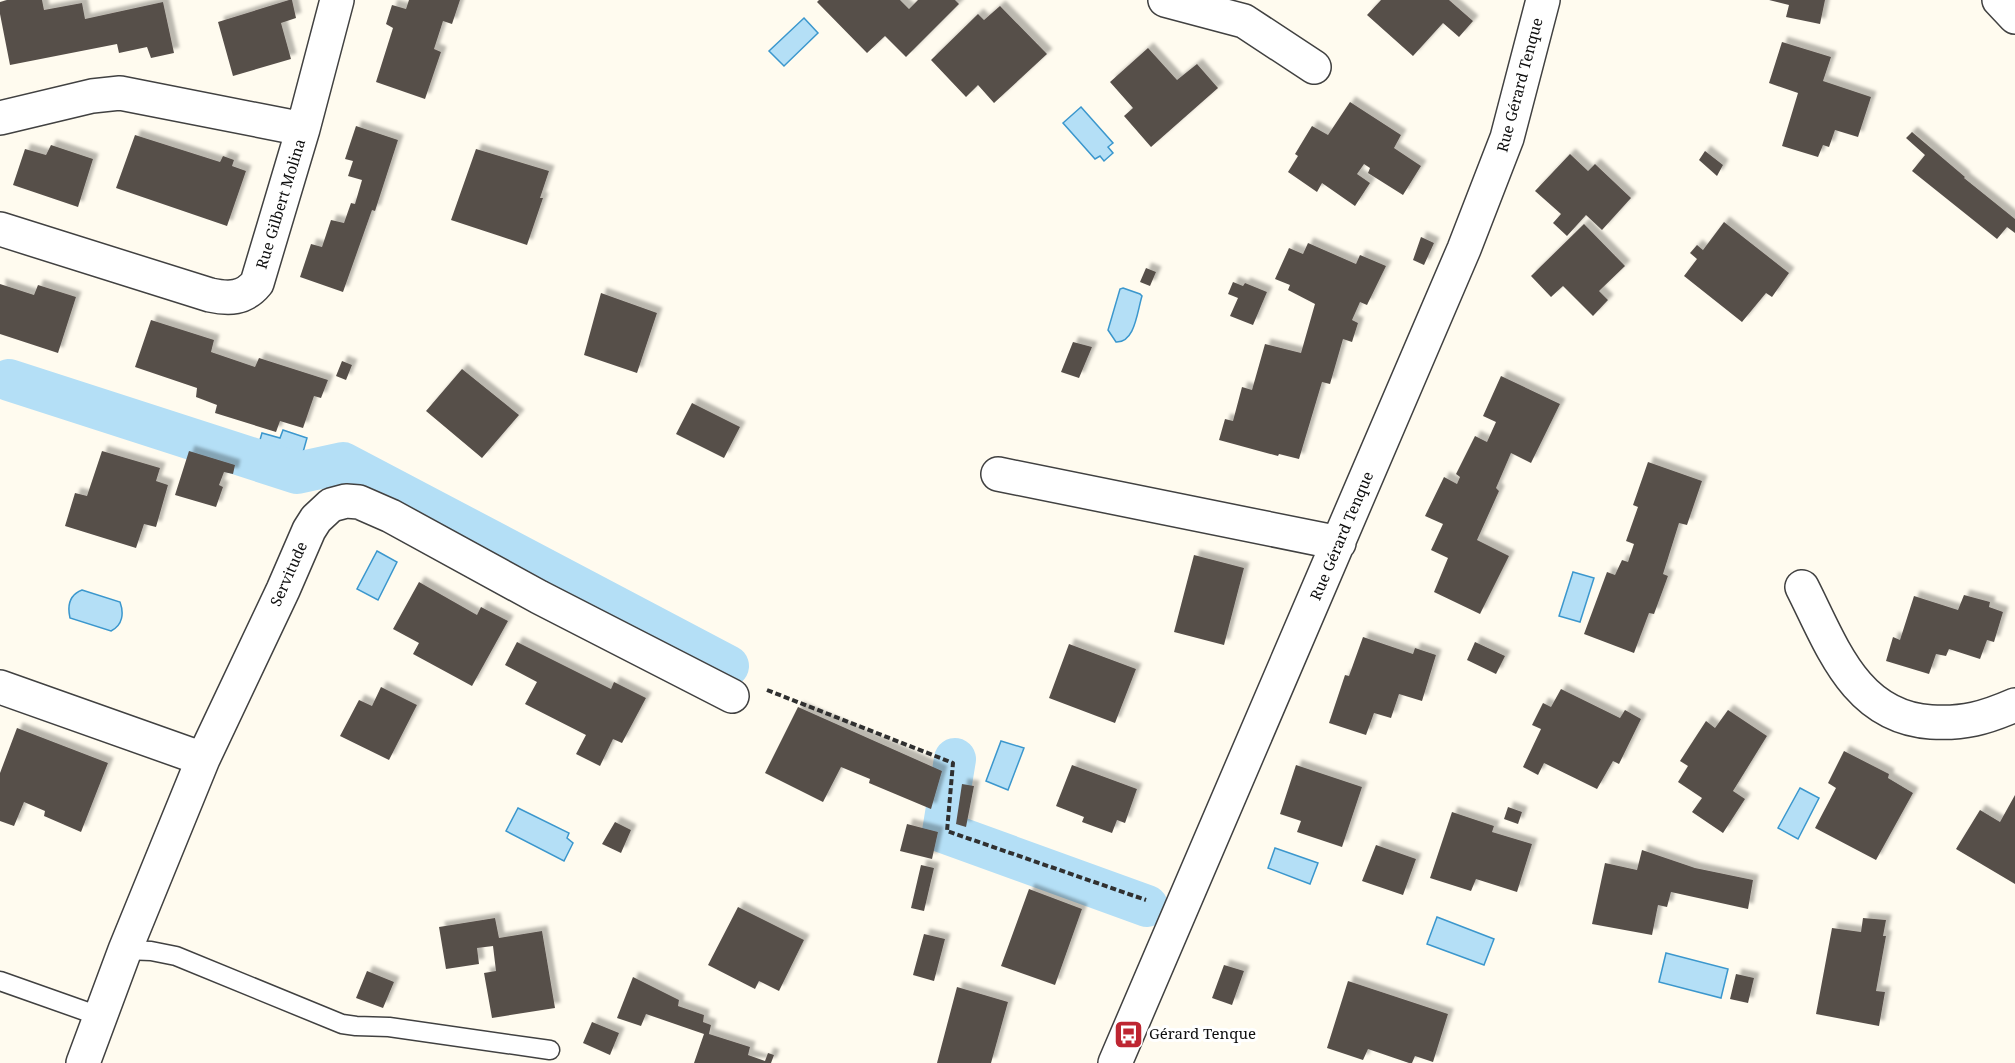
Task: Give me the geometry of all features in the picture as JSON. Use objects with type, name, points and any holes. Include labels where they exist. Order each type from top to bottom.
[{"type":"street","name":"Rue Gilbert Molina","points":[[0,229],[210,295],[227,298],[240,296],[250,291],[257,283],[303,129],[337,0]]},
{"type":"street","points":[[1165,0],[1244,21],[1314,67]]},
{"type":"street","name":"Rue Gérard Tenque","points":[[1115,1063],[1340,543],[1487,194],[1507,138],[1543,0]]},
{"type":"street","points":[[0,118],[92,96],[120,93],[303,129]]},
{"type":"street","points":[[998,474],[1340,543]]},
{"type":"street","name":"Servitude","points":[[83,1063],[99,1016],[202,759],[283,590],[309,530],[316,519],[331,505],[346,501],[359,502],[391,516],[539,597],[732,696]]},
{"type":"street","points":[[1802,587],[1837,657],[1861,690],[1883,708],[1899,716],[1918,721],[1956,723],[1990,716],[2015,705]]},
{"type":"street","points":[[0,687],[202,759]]},
{"type":"lane","points":[[125,950],[151,951],[176,956],[342,1024],[389,1027],[550,1050]]},
{"type":"lane","points":[[0,981],[99,1016]]},
{"type":"path","points":[[732,696],[739,679],[953,763],[946,831],[1140,898]]},
{"type":"water","points":[[804,18],[818,33],[784,66],[769,51]]},
{"type":"water","points":[[1081,107],[1113,143],[1108,147],[1113,153],[1104,161],[1100,156],[1095,159],[1063,123]]},
{"type":"water","points":[[1123,288],[1142,296],[1131,332],[1122,341],[1116,342],[1108,330],[1120,289]]},
{"type":"water","points":[[283,430],[307,438],[300,463],[257,450],[262,433],[280,438]]},
{"type":"water","points":[[377,551],[397,562],[378,600],[357,589]]},
{"type":"water","points":[[1573,572],[1594,578],[1580,622],[1559,616]]},
{"type":"water","points":[[82,590],[120,602],[122,618],[115,628],[111,631],[70,618],[70,601]]},
{"type":"water","points":[[1001,741],[1024,748],[1008,790],[986,781]]},
{"type":"water","points":[[1800,788],[1819,798],[1798,839],[1778,828]]},
{"type":"water","points":[[518,808],[569,833],[567,838],[573,843],[564,861],[506,831]]},
{"type":"water","points":[[1275,848],[1318,863],[1310,884],[1268,868]]},
{"type":"water","points":[[1437,917],[1494,939],[1484,965],[1427,944]]},
{"type":"water","points":[[1666,953],[1728,969],[1721,998],[1659,982]]},
{"type":"building","points":[[42,0],[44,10],[82,3],[85,19],[163,2],[174,53],[151,58],[147,47],[119,53],[117,44],[10,65],[0,14],[0,2]]},
{"type":"building","points":[[292,0],[296,18],[281,23],[291,59],[233,76],[218,22]]},
{"type":"building","points":[[409,0],[460,0],[452,24],[443,21],[434,49],[441,52],[425,99],[376,82],[393,28],[386,24],[392,5],[406,9]]},
{"type":"building","points":[[819,0],[900,0],[909,9],[918,0],[955,0],[959,4],[906,57],[885,36],[867,53],[817,2]]},
{"type":"building","points":[[1381,0],[1449,0],[1473,21],[1459,37],[1443,23],[1413,56],[1367,15]]},
{"type":"building","points":[[1769,0],[1825,0],[1820,24],[1786,17],[1789,5]]},
{"type":"building","points":[[1000,6],[1047,54],[994,103],[978,85],[966,97],[931,60],[978,14],[984,20]]},
{"type":"building","points":[[1782,42],[1831,57],[1823,81],[1871,97],[1858,137],[1835,130],[1829,147],[1823,145],[1818,157],[1782,146],[1798,93],[1769,83]]},
{"type":"building","points":[[1148,48],[1177,80],[1197,64],[1218,88],[1151,147],[1124,116],[1133,108],[1110,82]]},
{"type":"building","points":[[1350,102],[1401,135],[1394,148],[1421,166],[1403,195],[1368,173],[1370,168],[1364,164],[1357,174],[1370,183],[1355,206],[1322,183],[1317,192],[1288,172],[1298,156],[1295,154],[1312,126],[1328,135]]},
{"type":"building","points":[[356,126],[398,140],[375,211],[372,210],[343,292],[300,277],[311,244],[322,247],[331,220],[344,223],[351,203],[355,204],[362,180],[348,176],[353,161],[345,159]]},
{"type":"building","points":[[1912,132],[2015,219],[2015,233],[2007,227],[1997,239],[1912,171],[1925,155],[1906,138]]},
{"type":"building","points":[[135,135],[220,162],[223,156],[234,160],[232,166],[246,171],[227,226],[116,188]]},
{"type":"building","points":[[51,145],[93,159],[78,207],[13,185],[25,149],[46,155]]},
{"type":"building","points":[[476,149],[549,171],[540,198],[543,198],[527,245],[451,220]]},
{"type":"building","points":[[1705,151],[1723,165],[1717,176],[1699,160]]},
{"type":"building","points":[[1570,154],[1588,171],[1595,164],[1631,198],[1602,230],[1586,215],[1567,236],[1553,223],[1561,214],[1535,191]]},
{"type":"building","points":[[1724,222],[1789,273],[1772,297],[1766,293],[1742,322],[1684,276],[1697,259],[1690,253],[1697,245],[1703,250]]},
{"type":"building","points":[[1584,224],[1625,266],[1599,291],[1608,300],[1593,316],[1563,286],[1551,297],[1531,276]]},
{"type":"building","points":[[1421,237],[1434,243],[1424,265],[1413,260]]},
{"type":"building","points":[[1308,243],[1356,264],[1360,255],[1386,266],[1367,305],[1360,302],[1352,320],[1358,323],[1352,342],[1343,339],[1330,384],[1322,382],[1299,459],[1279,454],[1278,456],[1219,440],[1225,419],[1233,421],[1242,387],[1252,390],[1265,344],[1301,353],[1315,304],[1288,290],[1290,285],[1275,279],[1289,248],[1303,254]]},
{"type":"building","points":[[1146,268],[1156,272],[1150,286],[1140,282]]},
{"type":"building","points":[[1233,282],[1243,286],[1245,283],[1267,292],[1253,325],[1230,316],[1238,298],[1228,294]]},
{"type":"building","points":[[0,284],[34,295],[38,285],[76,297],[58,353],[0,334]]},
{"type":"building","points":[[601,293],[657,313],[637,373],[584,355]]},
{"type":"building","points":[[151,320],[214,340],[211,352],[255,367],[259,358],[328,380],[321,398],[314,396],[303,428],[280,421],[276,432],[215,413],[217,405],[196,397],[197,388],[135,367]]},
{"type":"building","points":[[1073,342],[1092,347],[1079,378],[1061,372]]},
{"type":"building","points":[[342,361],[352,365],[346,380],[336,376]]},
{"type":"building","points":[[462,369],[519,415],[482,458],[426,411]]},
{"type":"building","points":[[1501,376],[1560,404],[1531,463],[1511,453],[1496,488],[1499,491],[1477,540],[1509,556],[1480,614],[1434,592],[1448,558],[1431,550],[1443,524],[1425,516],[1444,477],[1457,484],[1460,477],[1456,474],[1475,436],[1487,442],[1496,422],[1483,416]]},
{"type":"building","points":[[692,403],[740,427],[724,458],[676,434]]},
{"type":"building","points":[[102,451],[160,468],[156,481],[168,485],[156,527],[144,524],[136,548],[65,526],[75,493],[87,496]]},
{"type":"building","points":[[189,451],[235,465],[233,474],[224,472],[219,485],[223,487],[216,507],[175,495]]},
{"type":"building","points":[[1648,462],[1702,481],[1687,525],[1679,523],[1663,574],[1668,576],[1654,614],[1649,613],[1634,653],[1584,634],[1607,572],[1615,575],[1622,560],[1628,562],[1634,544],[1626,541],[1638,507],[1633,505]]},
{"type":"building","points":[[1194,555],[1244,568],[1224,645],[1174,632]]},
{"type":"building","points":[[419,582],[477,615],[481,607],[508,621],[472,686],[413,654],[419,643],[393,629]]},
{"type":"building","points":[[1964,595],[1990,602],[1989,607],[2003,612],[1994,642],[1987,640],[1980,659],[1949,649],[1946,656],[1936,654],[1929,674],[1886,661],[1893,637],[1900,640],[1914,596],[1958,610]]},
{"type":"building","points":[[1363,637],[1413,654],[1415,648],[1436,655],[1422,701],[1399,694],[1391,718],[1374,713],[1366,735],[1329,723],[1345,675],[1349,676]]},
{"type":"building","points":[[517,642],[611,689],[614,682],[646,698],[622,743],[613,739],[600,766],[576,754],[586,735],[525,704],[537,682],[505,665]]},
{"type":"building","points":[[1475,642],[1505,656],[1496,674],[1467,660]]},
{"type":"building","points":[[1069,644],[1136,669],[1115,723],[1049,698]]},
{"type":"building","points":[[381,687],[417,705],[389,760],[340,736],[359,700],[372,706]]},
{"type":"building","points":[[1561,689],[1620,718],[1625,710],[1641,719],[1619,764],[1613,761],[1597,789],[1544,763],[1538,775],[1523,767],[1541,729],[1532,725],[1543,703],[1551,707]]},
{"type":"building","points":[[798,707],[942,771],[931,809],[869,783],[870,779],[841,767],[823,802],[765,773]]},
{"type":"building","points":[[1728,710],[1767,736],[1733,791],[1745,799],[1723,833],[1692,812],[1702,798],[1678,782],[1688,766],[1680,761],[1706,721],[1715,728]]},
{"type":"building","points":[[17,728],[108,763],[81,832],[44,816],[45,811],[24,802],[14,826],[0,821],[0,773]]},
{"type":"building","points":[[1844,751],[1889,774],[1888,778],[1913,793],[1876,860],[1815,828],[1836,788],[1828,783]]},
{"type":"building","points":[[1072,765],[1137,789],[1125,823],[1117,820],[1112,833],[1082,822],[1084,817],[1056,806]]},
{"type":"building","points":[[1296,765],[1362,787],[1342,847],[1297,832],[1301,821],[1280,814]]},
{"type":"building","points":[[962,784],[974,786],[966,827],[956,824]]},
{"type":"building","points":[[2015,795],[2015,884],[1956,849],[1980,810],[2000,822]]},
{"type":"building","points":[[1508,807],[1522,812],[1518,824],[1504,819]]},
{"type":"building","points":[[1452,812],[1494,826],[1492,832],[1532,844],[1517,892],[1476,879],[1471,891],[1430,878]]},
{"type":"building","points":[[615,822],[631,830],[621,853],[602,844]]},
{"type":"building","points":[[907,824],[938,832],[932,859],[900,851]]},
{"type":"building","points":[[1376,845],[1416,859],[1403,895],[1362,881]]},
{"type":"building","points":[[1642,850],[1695,868],[1753,880],[1748,909],[1671,892],[1667,907],[1658,905],[1652,935],[1592,924],[1605,863],[1637,870]]},
{"type":"building","points":[[921,865],[934,868],[924,911],[911,908]]},
{"type":"building","points":[[1029,889],[1082,909],[1055,985],[1001,966]]},
{"type":"building","points":[[738,907],[804,940],[779,991],[759,981],[755,989],[708,965]]},
{"type":"building","points":[[495,918],[499,938],[542,931],[555,1008],[492,1018],[484,973],[496,971],[493,946],[477,948],[479,964],[446,969],[439,927]]},
{"type":"building","points":[[1863,918],[1886,920],[1883,936],[1886,936],[1876,991],[1885,992],[1879,1026],[1816,1014],[1832,928],[1861,932]]},
{"type":"building","points":[[924,934],[945,939],[934,981],[913,975]]},
{"type":"building","points":[[1224,965],[1244,971],[1232,1005],[1212,998]]},
{"type":"building","points":[[367,971],[394,982],[383,1008],[356,998]]},
{"type":"building","points":[[1736,974],[1754,978],[1748,1003],[1730,999]]},
{"type":"building","points":[[633,977],[679,1000],[678,1006],[704,1015],[703,1022],[711,1025],[709,1034],[750,1047],[748,1055],[765,1061],[768,1053],[774,1055],[771,1063],[694,1063],[704,1034],[646,1014],[641,1026],[617,1018]]},
{"type":"building","points":[[1348,981],[1448,1014],[1433,1062],[1415,1056],[1412,1063],[1409,1063],[1368,1049],[1363,1060],[1327,1048]]},
{"type":"building","points":[[957,987],[1008,1002],[991,1063],[937,1063]]},
{"type":"building","points":[[592,1022],[619,1033],[610,1055],[583,1043]]},
{"type":"waterway","points":[[9,380],[297,473],[343,463],[728,666]]},
{"type":"waterway","points":[[955,759],[943,832],[1147,906]]},
{"type":"place","name":"Gérard Tenque","points":[[1128,1034]]}]
